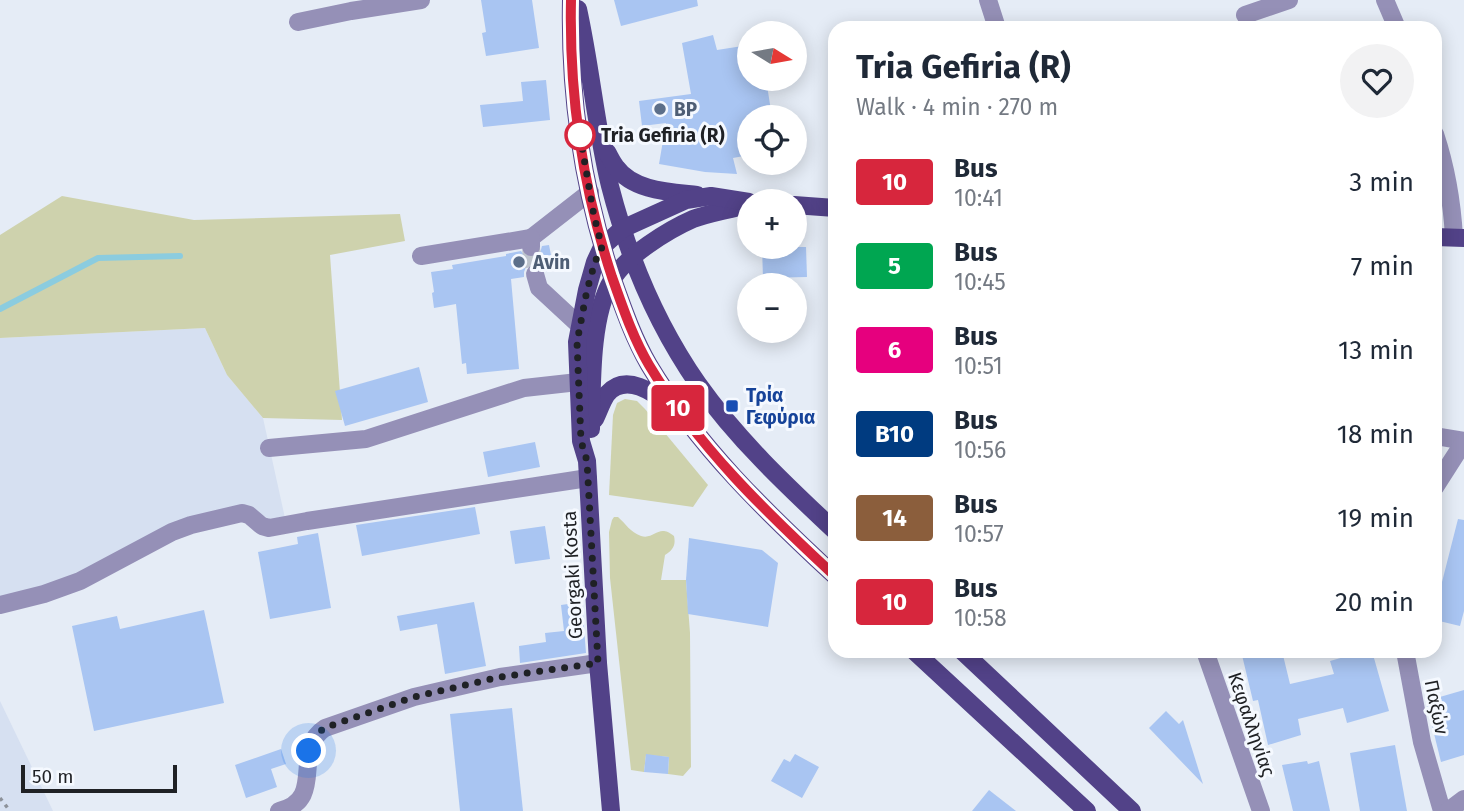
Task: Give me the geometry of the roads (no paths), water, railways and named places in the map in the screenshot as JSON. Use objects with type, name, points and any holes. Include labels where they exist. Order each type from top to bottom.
[{"type":"main road","points":[[574,0],[585,41],[610,185],[622,229],[643,284],[671,341],[708,397],[754,452],[828,524]]},
{"type":"main road","points":[[574,0],[570,44],[581,144],[602,247],[625,317],[649,365],[712,453],[741,486],[828,569]]},
{"type":"main road","points":[[601,140],[621,173],[644,187],[737,201]]},
{"type":"main road","points":[[602,247],[622,229],[686,200],[712,196]]},
{"type":"main road","name":"Georgaki Kosta","points":[[611,811],[598,663],[588,470],[592,377],[603,302],[613,279],[632,256],[693,219],[737,206]]},
{"type":"main road","points":[[807,206],[828,207]]},
{"type":"main road","points":[[643,284],[645,257],[653,242]]},
{"type":"main road","name":"Georgaki Kosta","points":[[588,470],[581,441],[577,342],[591,275],[602,247]]},
{"type":"main road","points":[[591,429],[608,393],[621,384],[656,394],[687,421]]},
{"type":"main road","points":[[922,658],[1087,811]]},
{"type":"main road","points":[[969,658],[1132,811]]},
{"type":"street","points":[[298,22],[350,5],[421,0]]},
{"type":"street","points":[[988,0],[995,21]]},
{"type":"street","points":[[1245,15],[1289,0]]},
{"type":"street","points":[[1385,0],[1394,21]]},
{"type":"street","points":[[1442,160],[1459,238]]},
{"type":"street","points":[[421,256],[531,243],[590,192]]},
{"type":"street","points":[[535,274],[539,288],[580,326]]},
{"type":"street","points":[[269,448],[366,439],[524,388],[578,382]]},
{"type":"street","points":[[1442,437],[1464,442],[1442,476]]},
{"type":"street","points":[[0,605],[44,594],[80,581],[172,532],[236,513],[249,515],[262,526],[275,528],[588,470]]},
{"type":"street","name":"Κεφαλληνίας","points":[[1207,658],[1261,811]]},
{"type":"street","name":"Παξών","points":[[1406,658],[1422,742],[1442,811]]},
{"type":"street","points":[[283,810],[298,803],[302,797],[307,784],[310,744],[324,728],[414,697],[451,688],[500,677],[598,663]]},
{"type":"street","points":[[1448,811],[1464,799]]},
{"type":"waterway","points":[[0,309],[98,258],[180,256]]},
{"type":"tunnel","points":[[531,249],[535,274]]},
{"type":"place","name":"BP","points":[[660,109]]},
{"type":"place","name":"Tria Gefiria (R)","points":[[580,135]]},
{"type":"place","name":"Avin","points":[[519,262]]},
{"type":"place","name":"Τρία Γεφύρια","points":[[732,406]]}]
